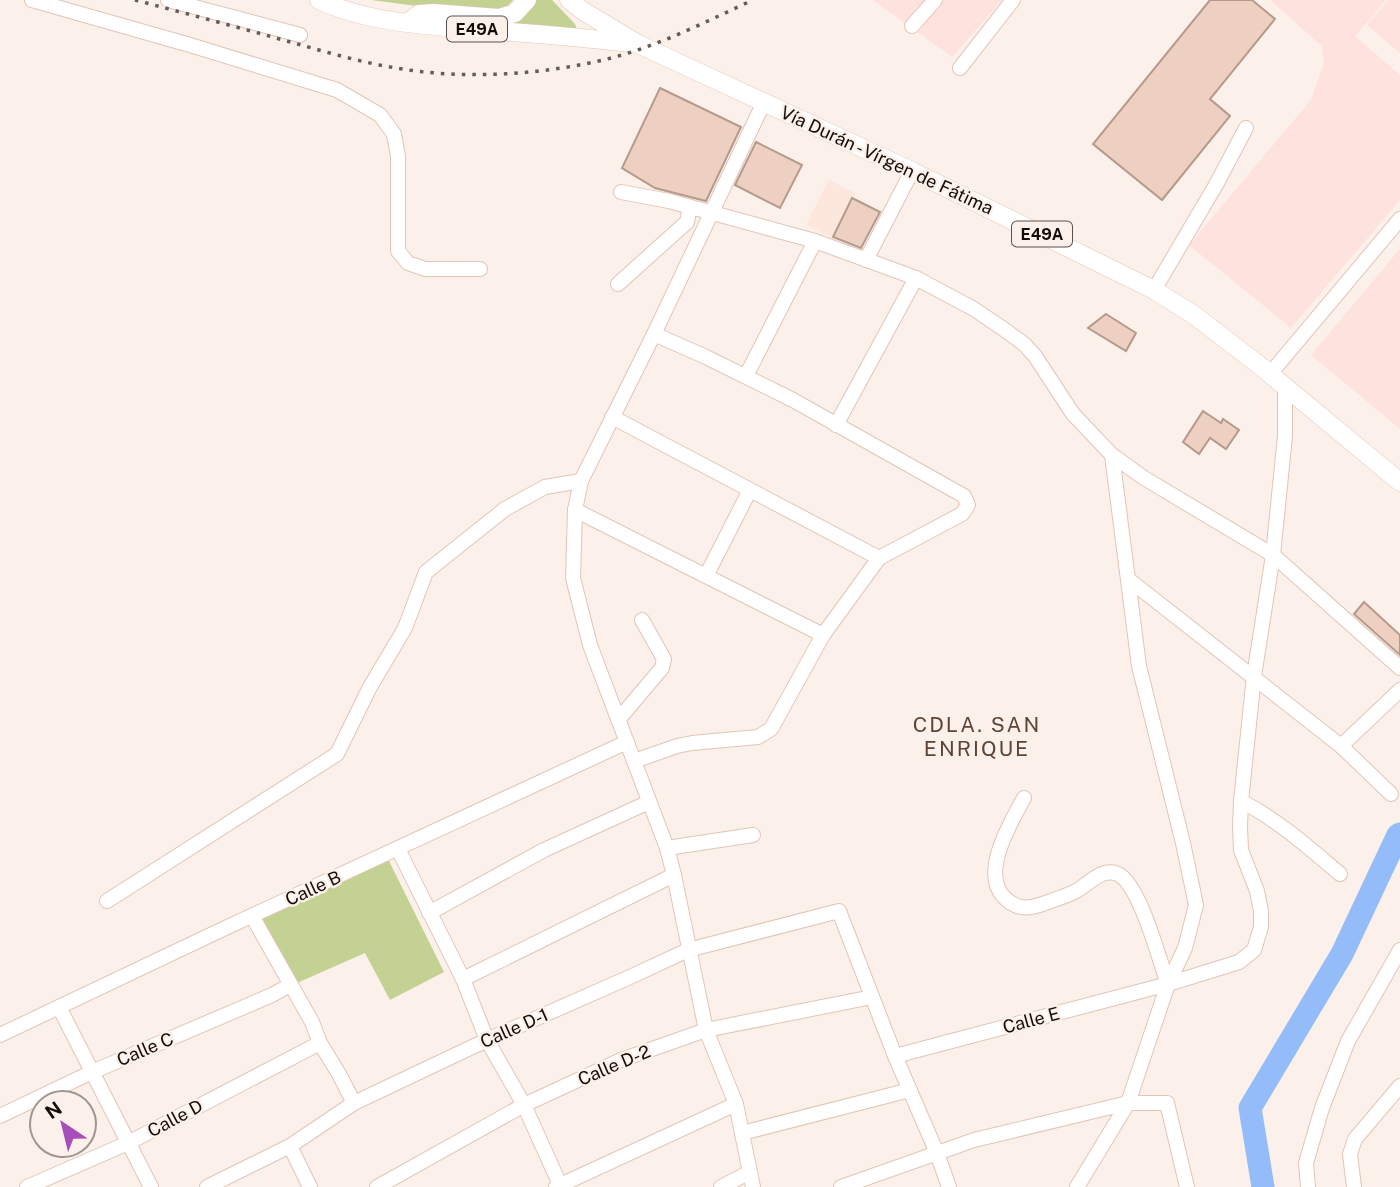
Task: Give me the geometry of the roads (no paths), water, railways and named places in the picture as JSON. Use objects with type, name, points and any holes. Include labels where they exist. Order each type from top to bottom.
[{"type":"main road","name":"Vía Durán - Vírgen de Fátima","points":[[319,0],[357,13],[398,22],[638,44]]},
{"type":"main road","points":[[408,22],[419,14],[433,13],[499,18],[515,13],[527,0]]},
{"type":"main road","name":"Vía Durán - Vírgen de Fátima","points":[[569,0],[638,44],[912,171],[1154,290],[1194,315],[1278,380],[1400,482]]},
{"type":"street","points":[[32,0],[337,90],[380,115],[394,134],[398,156],[398,251],[408,263],[425,269],[480,269]]},
{"type":"street","points":[[168,0],[300,36]]},
{"type":"street","points":[[912,26],[935,0]]},
{"type":"street","points":[[960,68],[1013,0]]},
{"type":"street","points":[[721,1187],[752,1180],[736,1104],[706,1030],[667,848],[590,645],[573,578],[575,510],[580,481],[654,334],[764,102]]},
{"type":"street","points":[[1154,290],[1246,128]]},
{"type":"street","points":[[866,260],[912,171]]},
{"type":"street","points":[[621,192],[669,201],[814,241],[916,278],[974,309],[1024,344],[1035,356],[1073,414],[1112,455],[1144,478],[1273,555],[1400,668]]},
{"type":"street","points":[[618,284],[687,222],[690,207]]},
{"type":"street","points":[[1278,380],[1400,219]]},
{"type":"street","points":[[747,376],[814,241]]},
{"type":"street","points":[[836,425],[916,278]]},
{"type":"street","points":[[634,761],[692,743],[758,737],[771,729],[823,635],[878,558],[962,514],[968,505],[964,496],[793,400],[654,334]]},
{"type":"street","name":"Calle E","points":[[895,1056],[1168,984],[1240,962],[1254,950],[1261,927],[1261,911],[1257,891],[1241,850],[1241,801],[1254,676],[1273,555],[1285,436],[1278,380]]},
{"type":"street","points":[[612,417],[878,558]]},
{"type":"street","points":[[1077,1187],[1128,1102],[1168,984],[1185,948],[1196,905],[1139,666],[1112,455]]},
{"type":"street","points":[[107,901],[337,754],[370,687],[405,628],[426,572],[505,509],[545,487],[580,481]]},
{"type":"street","points":[[706,576],[751,490]]},
{"type":"street","points":[[575,510],[823,635]]},
{"type":"street","points":[[1128,579],[1341,746],[1391,794]]},
{"type":"street","points":[[618,720],[662,668],[664,659],[642,620]]},
{"type":"street","points":[[1341,746],[1400,690]]},
{"type":"street","name":"Calle B","points":[[0,1035],[627,742]]},
{"type":"street","points":[[1024,798],[1000,843],[995,879],[998,890],[1006,900],[1030,909],[1074,892],[1105,872],[1122,876],[1138,897],[1168,984]]},
{"type":"street","points":[[1241,801],[1295,836],[1340,874]]},
{"type":"street","points":[[429,913],[544,850],[649,802]]},
{"type":"street","points":[[667,848],[753,835]]},
{"type":"street","points":[[398,849],[463,979],[487,1040],[524,1105],[559,1186],[736,1104]]},
{"type":"street","points":[[463,979],[674,875]]},
{"type":"street","name":"Calle D-1","points":[[206,1187],[226,1183],[290,1146],[354,1103],[688,950],[839,911],[872,997]]},
{"type":"street","points":[[252,916],[313,1022],[320,1043],[354,1103]]},
{"type":"street","points":[[1308,1187],[1306,1163],[1322,1108],[1348,1041],[1400,950]]},
{"type":"street","name":"Calle C","points":[[0,1116],[92,1072],[290,985]]},
{"type":"street","points":[[872,997],[949,1187]]},
{"type":"street","name":"Calle D-2","points":[[377,1187],[524,1105],[621,1060],[706,1030],[872,997]]},
{"type":"street","points":[[59,1007],[151,1187]]},
{"type":"street","name":"Calle D","points":[[27,1187],[128,1143],[320,1043]]},
{"type":"street","points":[[1354,1187],[1350,1154],[1355,1139],[1400,1086]]},
{"type":"street","points":[[742,1133],[910,1090]]},
{"type":"street","points":[[841,1187],[974,1140],[1128,1102],[1167,1102],[1187,1187]]},
{"type":"street","points":[[290,1146],[310,1187]]},
{"type":"waterway","points":[[1263,1187],[1250,1108],[1342,954],[1400,834]]},
{"type":"railway","points":[[135,0],[339,56],[422,72],[476,75],[531,72],[585,64],[630,53],[753,0]]},
{"type":"district","name":"CDLA. SAN ENRIQUE","points":[[977,736]]}]
